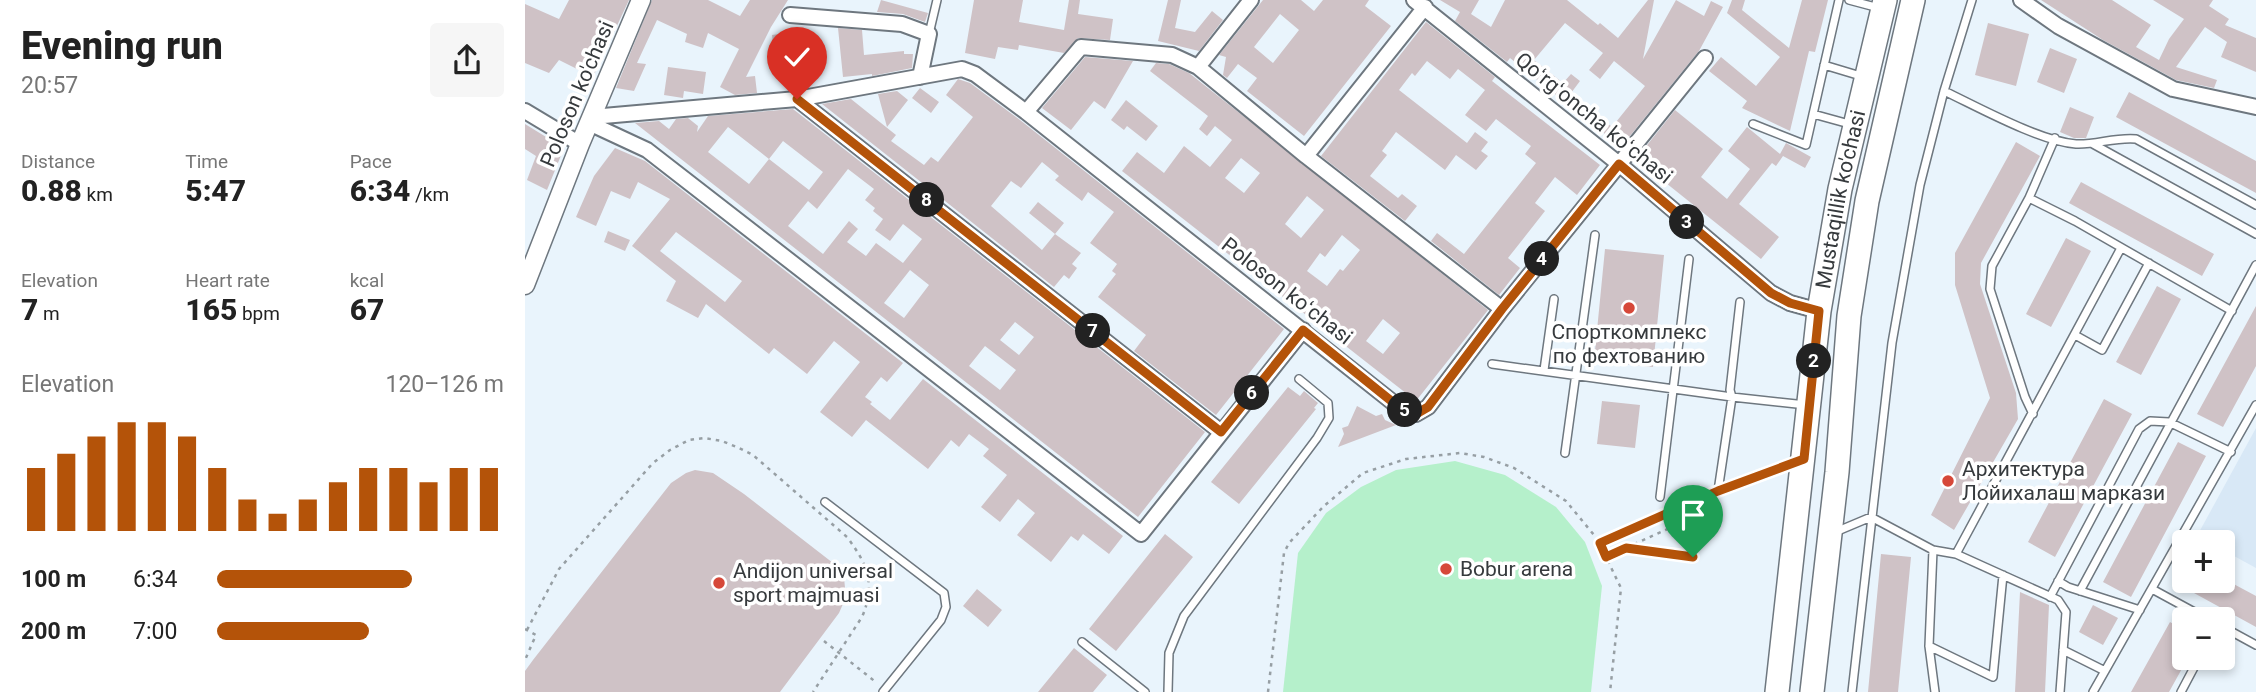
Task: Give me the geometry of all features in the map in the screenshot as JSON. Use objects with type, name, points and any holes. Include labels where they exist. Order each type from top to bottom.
[{"type":"main road","name":"Mustaqillik ko'chasi","points":[[1812,692],[1837,472],[1849,316],[1867,201],[1913,0]]},
{"type":"main road","name":"Mustaqillik ko'chasi","points":[[1777,692],[1819,311],[1840,189],[1884,4]]},
{"type":"main road","points":[[1819,311],[1849,316]]},
{"type":"main road","points":[[1803,464],[1837,472]]},
{"type":"street","name":"Poloson ko'chasi","points":[[525,285],[580,144],[641,0]]},
{"type":"street","points":[[1198,67],[1251,0]]},
{"type":"street","points":[[2021,0],[2058,26],[2173,89],[2256,107]]},
{"type":"street","points":[[1305,156],[1419,4]]},
{"type":"street","name":"Qoʻrgʻoncha koʻchasi","points":[[1419,4],[1619,164],[1771,293],[1790,303],[1819,311]]},
{"type":"street","points":[[790,15],[902,24],[929,34],[920,77]]},
{"type":"street","points":[[1026,112],[1081,47],[1172,55],[1198,67],[1305,156],[1502,309]]},
{"type":"street","name":"Poloson koʻchasi","points":[[590,120],[797,99],[962,69],[975,74],[1026,112],[1400,408],[1416,414],[1428,407],[1502,309],[1705,58]]},
{"type":"street","points":[[797,99],[1221,432]]},
{"type":"street","points":[[525,111],[580,144]]},
{"type":"street","points":[[590,120],[647,150],[1141,534],[1303,330]]},
{"type":"lane","points":[[929,34],[937,0]]},
{"type":"lane","points":[[1753,124],[1806,145],[1839,0]]},
{"type":"lane","points":[[1849,0],[1884,4]]},
{"type":"lane","points":[[1852,692],[1892,343],[1920,185],[1944,91],[1972,0]]},
{"type":"lane","points":[[1825,65],[1866,78]]},
{"type":"lane","points":[[1944,91],[2013,123],[2074,144],[2136,139],[2256,205]]},
{"type":"lane","points":[[1813,114],[1855,125]]},
{"type":"lane","points":[[2033,414],[1990,289],[1992,266],[2029,198],[2055,138]]},
{"type":"lane","points":[[2092,143],[2256,234]]},
{"type":"lane","points":[[2029,198],[2232,311]]},
{"type":"lane","points":[[1565,453],[1595,234]]},
{"type":"lane","points":[[1956,554],[2121,248]]},
{"type":"lane","points":[[1660,497],[1689,260]]},
{"type":"lane","points":[[2075,335],[2102,350],[2149,263]]},
{"type":"lane","points":[[2080,591],[2256,265]]},
{"type":"lane","points":[[1544,370],[1554,299]]},
{"type":"lane","points":[[1718,491],[1732,397],[1730,390],[1740,302]]},
{"type":"lane","points":[[1492,364],[1809,405]]},
{"type":"lane","points":[[1168,692],[1168,653],[1184,616],[1317,438],[1329,418],[1328,403],[1299,380]]},
{"type":"lane","points":[[2093,692],[2256,405]]},
{"type":"lane","points":[[2050,597],[2139,429],[2150,421],[2169,422],[2231,452]]},
{"type":"lane","points":[[1600,543],[1718,491],[1803,464]]},
{"type":"lane","points":[[825,502],[944,593],[946,607],[941,620],[884,691]]},
{"type":"lane","points":[[1829,535],[1871,517]]},
{"type":"lane","points":[[1871,517],[1933,550],[1956,554],[2058,600],[2066,612],[2060,692]]},
{"type":"lane","points":[[1933,550],[1929,646],[1935,692]]},
{"type":"lane","points":[[1929,646],[1993,677],[2003,575]]},
{"type":"lane","points":[[2058,581],[2140,610]]},
{"type":"lane","points":[[2152,589],[2185,607]]},
{"type":"lane","points":[[2235,634],[2256,645]]},
{"type":"lane","points":[[1081,642],[1145,692]]},
{"type":"lane","points":[[2063,650],[2105,671]]},
{"type":"lane","points":[[2181,692],[2193,670]]},
{"type":"path","points":[[525,660],[536,635],[526,629],[559,569],[653,463],[689,440],[704,438],[722,441],[753,455],[847,537],[860,554],[868,572],[870,589],[862,617],[813,692]]},
{"type":"path","points":[[1268,692],[1284,552],[1289,542],[1324,506],[1363,473],[1406,459],[1460,453],[1484,457],[1514,468],[1566,502],[1600,543],[1621,588],[1610,692]]},
{"type":"path","points":[[1606,557],[1698,515],[1693,557],[1626,548]]},
{"type":"path","points":[[824,641],[884,691]]},
{"type":"shaded area","points":[[2256,428],[2256,568],[2235,557],[2235,530],[2200,530]]},
{"type":"green space","name":"Bobur arena","points":[[1455,461],[1505,475],[1556,507],[1585,542],[1602,586],[1591,692],[1283,692],[1298,553],[1326,513],[1361,487],[1396,470]]},
{"type":"building","points":[[569,0],[629,0],[593,77],[559,60],[549,73],[525,63],[525,4],[559,19]]},
{"type":"building","points":[[652,0],[708,0],[740,16],[750,0],[788,0],[746,77],[755,76],[757,93],[735,95],[720,87],[739,49],[708,33],[703,48],[685,42],[687,34],[657,20],[637,63],[646,64],[634,91],[616,88]]},
{"type":"building","points":[[881,0],[928,13],[925,22],[903,14],[877,12]]},
{"type":"building","points":[[974,0],[1023,0],[1019,22],[1064,30],[1069,0],[1080,0],[1078,14],[1113,19],[1110,40],[1078,38],[1064,53],[1019,45],[1018,50],[998,47],[995,59],[965,53]]},
{"type":"building","points":[[1168,0],[1181,0],[1175,28],[1195,32],[1212,11],[1223,20],[1199,51],[1158,41]]},
{"type":"building","points":[[1263,0],[1301,0],[1314,11],[1323,0],[1369,0],[1365,6],[1391,26],[1304,136],[1247,91],[1257,78],[1238,64],[1227,78],[1223,75],[1226,57],[1219,55]],"holes":[[[1280,14],[1299,30],[1273,63],[1254,47]]]},
{"type":"building","points":[[1440,0],[1479,0],[1471,14],[1491,27],[1505,0],[1567,0],[1618,38],[1648,0],[1654,0],[1643,59],[1676,0],[1704,16],[1711,1],[1723,7],[1699,51],[1621,147],[1510,58],[1507,62],[1455,21],[1460,12]],"holes":[[[1565,23],[1603,53],[1589,70],[1600,79],[1614,61],[1645,86],[1612,127],[1571,93],[1580,81],[1571,74],[1563,83],[1534,60]]]},
{"type":"building","points":[[1732,0],[1745,0],[1742,10],[1789,48],[1802,0],[1828,0],[1815,52],[1809,51],[1790,131],[1742,108],[1747,101],[1709,71],[1721,57],[1756,86],[1780,57],[1727,13]]},
{"type":"building","points":[[2041,0],[2112,0],[2151,25],[2136,47],[2159,60],[2169,39],[2184,19],[2153,0],[2213,0],[2209,6],[2229,19],[2225,25],[2256,38],[2256,72],[2221,57],[2227,42],[2205,27],[2176,67],[2217,80],[2214,88],[2176,80],[2103,40]]},
{"type":"building","points":[[1426,22],[1495,77],[1492,81],[1600,165],[1577,195],[1555,177],[1535,203],[1545,211],[1508,258],[1520,268],[1499,295],[1431,241],[1437,233],[1464,254],[1536,163],[1525,154],[1531,146],[1496,119],[1486,131],[1465,115],[1485,90],[1458,69],[1450,79],[1427,61],[1415,76],[1412,73],[1399,90],[1467,143],[1475,132],[1488,142],[1481,151],[1488,156],[1476,170],[1456,155],[1445,170],[1396,132],[1382,151],[1387,155],[1370,176],[1398,198],[1402,194],[1417,206],[1405,221],[1321,156]]},
{"type":"building","points":[[1988,23],[2029,34],[2016,86],[1975,75]]},
{"type":"building","points":[[838,28],[862,30],[864,55],[904,51],[904,54],[913,54],[912,68],[872,76],[843,77]]},
{"type":"building","points":[[800,31],[802,44],[807,43],[809,60],[804,60],[806,72],[777,76],[772,35]]},
{"type":"building","points":[[2050,48],[2077,59],[2064,93],[2037,82]]},
{"type":"building","points":[[1085,57],[1133,61],[1105,109],[1094,101],[1071,130],[1042,108]]},
{"type":"building","points":[[1156,63],[1169,64],[1189,73],[1488,310],[1416,401],[1122,171],[1137,152],[1164,173],[1184,146],[1210,167],[1232,140],[1215,126],[1207,136],[1199,129],[1208,116],[1150,71]],"holes":[[[1241,158],[1260,173],[1244,193],[1225,178]],[[1307,196],[1324,210],[1301,238],[1285,224]],[[1342,235],[1360,250],[1327,286],[1307,271],[1320,253],[1325,257]],[[1383,319],[1400,333],[1383,354],[1366,341]]]},
{"type":"building","points":[[668,67],[706,72],[703,94],[684,91],[683,98],[664,95]]},
{"type":"building","points":[[958,79],[970,83],[1020,120],[1284,329],[1216,415],[1134,351],[1146,335],[1098,297],[1116,274],[1112,271],[1117,264],[1090,243],[1114,212],[1088,192],[1082,201],[1055,180],[1059,176],[1042,162],[1021,188],[1011,181],[991,206],[1042,250],[1055,234],[1081,253],[1072,264],[1077,268],[1069,279],[1064,275],[1054,287],[822,104],[851,99],[896,135],[891,141],[924,165],[931,157],[938,162],[973,117],[946,95]]},
{"type":"building","points":[[920,88],[939,102],[931,113],[912,98]]},
{"type":"building","points":[[897,91],[908,100],[887,127],[878,94]]},
{"type":"building","points":[[2129,92],[2256,161],[2256,193],[2116,117]]},
{"type":"building","points":[[1126,100],[1158,126],[1146,141],[1127,126],[1124,130],[1111,120]]},
{"type":"building","points":[[2070,107],[2094,117],[2086,138],[2074,138],[2060,132]]},
{"type":"building","points":[[793,109],[1205,432],[1138,517],[635,123],[659,121],[669,129],[676,119],[688,118],[698,126],[697,132],[708,116]],"holes":[[[728,127],[769,159],[749,184],[708,152]],[[783,141],[823,172],[809,190],[769,159]],[[848,169],[874,189],[865,200],[883,219],[875,230],[890,241],[903,224],[922,239],[903,263],[876,243],[866,256],[847,242],[858,229],[849,221],[823,254],[788,226],[808,201],[817,209]],[[910,270],[929,285],[904,318],[884,303]],[[1015,322],[1034,337],[1019,355],[1000,340]],[[985,346],[1016,370],[1000,390],[969,366]]]},
{"type":"building","points":[[1675,110],[1723,149],[1701,177],[1727,199],[1750,169],[1728,151],[1747,127],[1780,154],[1786,143],[1811,157],[1805,168],[1783,156],[1776,166],[1772,163],[1739,204],[1779,237],[1761,259],[1636,159]]},
{"type":"building","points":[[525,124],[564,148],[547,190],[527,180],[536,156],[525,149]]},
{"type":"building","points":[[2016,142],[2040,156],[1981,263],[1980,284],[2016,393],[2018,419],[1954,530],[1931,515],[1990,398],[1955,285],[1955,253]]},
{"type":"building","points":[[615,148],[645,161],[903,363],[887,382],[881,377],[865,397],[890,420],[923,379],[1123,536],[1109,554],[1083,534],[1078,541],[1071,536],[1051,562],[1017,535],[1035,513],[1018,499],[1000,522],[981,507],[1007,475],[983,456],[989,449],[969,434],[959,447],[951,440],[928,469],[866,420],[852,437],[820,412],[860,362],[834,341],[807,374],[774,348],[769,354],[706,304],[698,318],[666,301],[676,281],[632,246],[670,199],[638,182],[630,199],[611,191],[596,226],[576,217],[594,176]],"holes":[[[676,232],[742,281],[725,302],[660,251]]]},
{"type":"building","points":[[2081,182],[2214,254],[2202,276],[2069,203]]},
{"type":"building","points":[[1038,202],[1064,223],[1055,234],[1029,213]]},
{"type":"building","points":[[608,231],[630,240],[625,251],[604,242]]},
{"type":"building","points":[[2066,238],[2091,251],[2051,327],[2026,314]]},
{"type":"building","name":"Спорткомплекс по фехтованию","points":[[1605,249],[1664,255],[1653,367],[1594,361]]},
{"type":"building","points":[[2157,286],[2181,299],[2141,375],[2116,362]]},
{"type":"building","points":[[2256,306],[2256,366],[2223,427],[2197,414]]},
{"type":"building","points":[[1288,387],[1300,396],[1304,391],[1318,403],[1314,408],[1316,409],[1239,504],[1211,482]]},
{"type":"building","points":[[2104,399],[2132,414],[2055,557],[2028,542]]},
{"type":"building","points":[[1602,401],[1640,405],[1635,448],[1597,444]]},
{"type":"building","points":[[1357,406],[1376,416],[1382,414],[1385,420],[1396,425],[1338,447],[1344,434],[1342,428],[1348,426]]},
{"type":"building","points":[[2178,442],[2206,456],[2131,597],[2103,582]]},
{"type":"building","name":"Andijon universal sport majmuasi","points":[[695,470],[713,473],[744,494],[833,563],[844,578],[846,597],[839,613],[780,692],[525,692],[525,671],[533,660],[671,483]]},
{"type":"building","points":[[1165,534],[1193,557],[1116,651],[1089,629]]},
{"type":"building","points":[[1881,554],[1911,557],[1898,692],[1868,692]]},
{"type":"building","points":[[2235,585],[2256,596],[2256,627],[2235,615],[2235,607],[2220,607],[2194,593],[2235,593]]},
{"type":"building","points":[[977,589],[1002,610],[988,627],[963,606]]},
{"type":"building","points":[[2020,592],[2049,605],[2045,692],[2015,692]]},
{"type":"building","points":[[2093,605],[2118,618],[2103,645],[2079,632]]},
{"type":"building","points":[[2170,622],[2172,623],[2172,670],[2181,670],[2169,692],[2131,692]]},
{"type":"building","points":[[1074,648],[1107,675],[1093,692],[1038,692]]},
{"type":"place","name":"Спорткомплекс по фехтованию","points":[[1629,308]]},
{"type":"place","name":"Архитектура Лойихалаш маркази","points":[[1948,481]]},
{"type":"place","name":"Bobur arena","points":[[1446,569]]},
{"type":"place","name":"Andijon universal sport majmuasi","points":[[719,583]]},
{"type":"route","points":[[797,99],[1221,432],[1303,330],[1400,408],[1416,414],[1428,407],[1502,309],[1619,164],[1771,293],[1790,303],[1819,311],[1804,459],[1718,491],[1600,543],[1606,557],[1626,548],[1693,557]]}]
